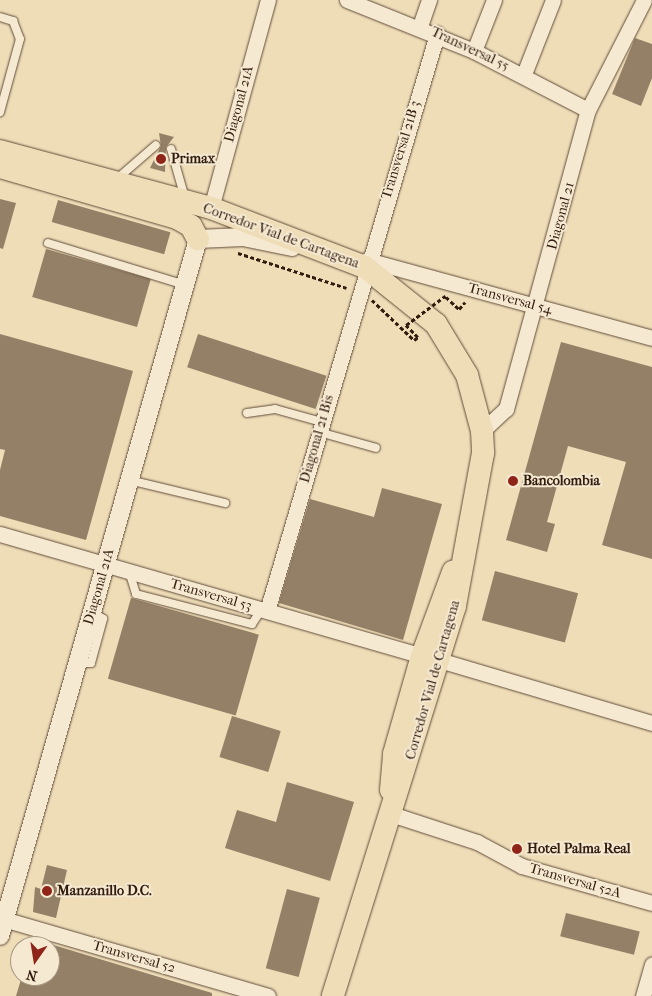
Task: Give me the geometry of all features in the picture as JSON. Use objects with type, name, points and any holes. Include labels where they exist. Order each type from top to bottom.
[{"type":"main road","name":"Corredor Vial de Cartagena","points":[[0,151],[112,183],[211,208],[336,255],[366,263],[414,302],[453,348],[467,374],[482,431],[481,471],[465,544],[430,658],[394,754],[388,814],[333,996]]},
{"type":"main road","name":"Corredor Vial de Cartagena","points":[[0,167],[177,218],[191,226],[198,239]]},
{"type":"street","name":"Diagonal 21A","points":[[211,208],[268,0]]},
{"type":"street","name":"Transversal 55","points":[[347,0],[420,26],[474,50],[524,74],[588,110]]},
{"type":"street","points":[[420,26],[429,0]]},
{"type":"street","points":[[474,50],[494,0]]},
{"type":"street","points":[[524,74],[553,0]]},
{"type":"street","name":"Diagonal 21","points":[[482,431],[506,409],[588,110],[644,0]]},
{"type":"street","name":"Transversal 21B 3","points":[[366,263],[437,34]]},
{"type":"street","points":[[198,239],[243,237],[336,255]]},
{"type":"street","name":"Diagonal 21A","points":[[2,924],[198,239]]},
{"type":"street","name":"Transversal 54","points":[[366,263],[652,338]]},
{"type":"street","name":"Diagonal 21 Bis","points":[[264,610],[320,427],[366,263]]},
{"type":"street","name":"Transversal 53","points":[[0,534],[652,723]]},
{"type":"street","name":"Transversal 52A","points":[[388,814],[477,842],[522,866],[652,902]]},
{"type":"street","name":"Transversal 52","points":[[2,924],[268,996]]},
{"type":"street","points":[[643,996],[652,964]]},
{"type":"lane","points":[[0,17],[13,20],[20,39],[0,112]]},
{"type":"lane","points":[[112,183],[156,145]]},
{"type":"lane","points":[[171,149],[186,202]]},
{"type":"lane","points":[[48,243],[185,285]]},
{"type":"lane","points":[[246,413],[275,409],[376,448]]},
{"type":"lane","points":[[129,480],[225,503]]},
{"type":"path","points":[[418,337],[406,325],[445,296],[459,309]]},
{"type":"building","points":[[635,38],[652,44],[652,78],[641,106],[612,94]]},
{"type":"building","name":"Primax","points":[[159,133],[174,137],[166,147],[165,172],[150,168],[161,146]]},
{"type":"building","points":[[0,199],[16,203],[3,249],[0,248]]},
{"type":"building","points":[[58,200],[170,232],[164,254],[52,222]]},
{"type":"building","points":[[46,249],[151,279],[137,327],[32,297]]},
{"type":"building","points":[[0,334],[133,371],[86,540],[0,516],[0,470],[5,450],[0,449]]},
{"type":"building","points":[[198,334],[326,376],[316,409],[187,367]]},
{"type":"building","points":[[561,342],[652,367],[652,559],[602,545],[626,462],[568,446],[547,522],[555,524],[547,552],[506,540]]},
{"type":"building","points":[[382,488],[442,504],[403,640],[279,603],[310,499],[374,517]]},
{"type":"building","points":[[495,571],[578,593],[565,643],[482,620]]},
{"type":"building","points":[[131,598],[259,635],[236,715],[108,679]]},
{"type":"building","points":[[232,716],[281,731],[268,772],[219,757]]},
{"type":"building","points":[[287,782],[354,802],[330,881],[225,848],[237,810],[276,822]]},
{"type":"building","name":"Manzanillo D.C.","points":[[47,865],[67,870],[56,918],[33,912],[35,887],[41,889]]},
{"type":"building","points":[[287,889],[320,898],[299,977],[266,968]]},
{"type":"building","points":[[566,913],[640,931],[634,955],[560,936]]},
{"type":"building","points":[[60,947],[212,993],[212,996],[16,996],[19,986],[60,986]]},
{"type":"place","name":"Primax","points":[[161,159]]},
{"type":"place","name":"Bancolombia","points":[[513,481]]},
{"type":"place","name":"Hotel Palma Real","points":[[517,849]]},
{"type":"place","name":"Manzanillo D.C.","points":[[47,891]]}]
